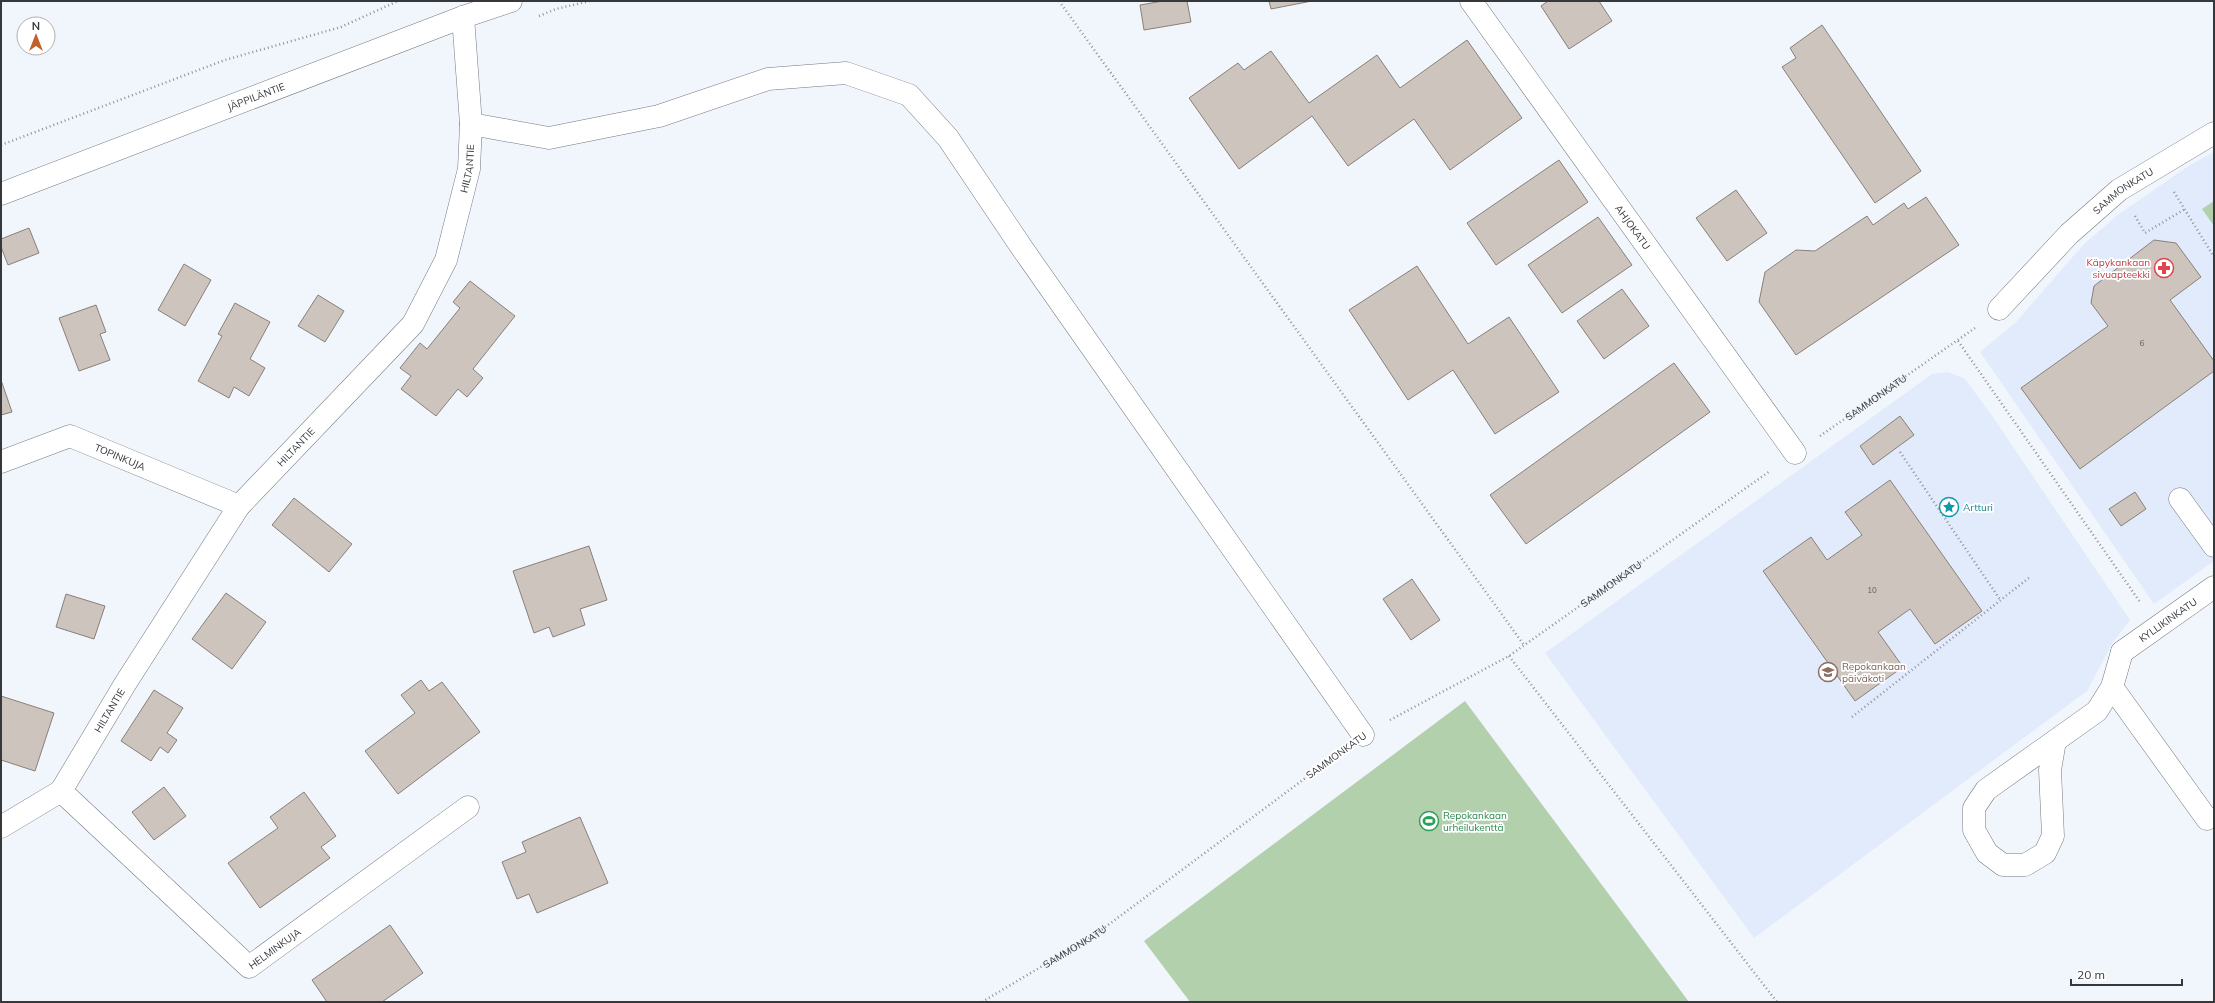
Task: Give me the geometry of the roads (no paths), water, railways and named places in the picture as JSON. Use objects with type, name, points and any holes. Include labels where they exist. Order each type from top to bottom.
[{"type":"street","name":"JÄPPILÄNTIE","points":[[1,194],[463,17],[511,1]]},
{"type":"street","name":"AHJOKATU","points":[[1471,1],[1795,453]]},
{"type":"street","name":"HILTANTIE","points":[[1,828],[60,791],[125,684],[238,506],[413,324],[446,260],[469,169],[471,124],[463,17]]},
{"type":"street","points":[[471,124],[549,138],[659,116],[768,79],[846,73],[909,95],[948,138],[1022,248],[1363,735]]},
{"type":"street","name":"SAMMONKATU","points":[[1999,309],[2069,234],[2119,190],[2214,133]]},
{"type":"street","name":"TOPINKUJA","points":[[1,462],[70,436],[238,506]]},
{"type":"street","points":[[2180,499],[2214,546]]},
{"type":"street","name":"KYLLIKINKATU","points":[[2112,687],[2122,652],[2214,587]]},
{"type":"street","points":[[2055,741],[2050,770],[2053,836],[2045,854],[2025,865],[2003,865],[1987,854],[1974,830],[1974,808],[1986,790],[2097,711],[2112,687],[2207,820]]},
{"type":"street","name":"HELMINKUJA","points":[[60,791],[249,967],[468,807]]},
{"type":"place","name":"Käpykankaan sivuapteekki","points":[[2164,268]]},
{"type":"place","name":"Artturi","points":[[1949,507]]},
{"type":"place","name":"Repokankaan päiväkoti","points":[[1828,672]]},
{"type":"place","name":"Repokankaan urheilukenttä","points":[[1429,821]]}]
